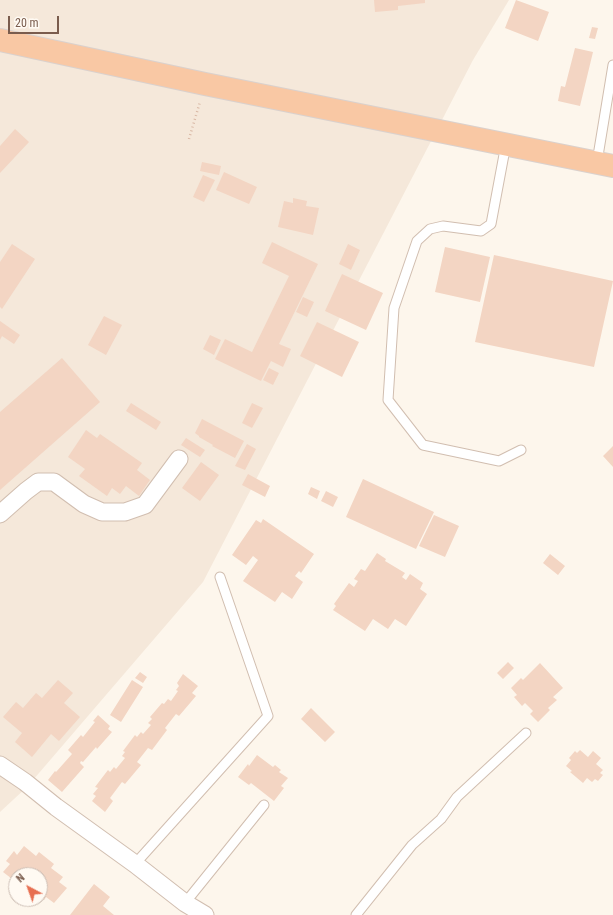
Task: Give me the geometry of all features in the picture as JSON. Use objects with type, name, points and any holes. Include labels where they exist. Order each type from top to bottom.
[{"type":"highway","points":[[0,40],[206,84],[605,164]]},
{"type":"street","points":[[0,514],[38,482],[54,482],[84,504],[102,512],[125,512],[145,505],[179,459]]},
{"type":"street","points":[[0,765],[135,864],[185,903],[205,915]]},
{"type":"lane","points":[[605,164],[613,65]]},
{"type":"lane","points":[[506,144],[491,224],[481,231],[443,226],[430,229],[418,241],[394,308],[388,400],[423,444],[499,461],[522,450]]},
{"type":"lane","points":[[135,864],[268,716],[220,577]]},
{"type":"lane","points":[[356,915],[412,845],[441,819],[457,797],[526,733]]},
{"type":"lane","points":[[185,903],[264,806]]},
{"type":"path","points":[[189,139],[206,84]]},
{"type":"shaded area","points":[[0,0],[509,0],[473,60],[203,582],[27,787],[0,812]]},
{"type":"building","points":[[374,0],[425,0],[425,3],[398,6],[398,10],[375,12]]},
{"type":"building","points":[[516,0],[549,12],[538,41],[505,28]]},
{"type":"building","points":[[592,27],[598,28],[595,39],[589,38]]},
{"type":"building","points":[[575,48],[593,52],[580,106],[558,101],[561,86],[565,87]]},
{"type":"building","points":[[15,129],[29,142],[0,173],[0,146]]},
{"type":"building","points":[[202,162],[221,166],[219,175],[200,171]]},
{"type":"building","points":[[224,172],[257,187],[249,204],[216,190]]},
{"type":"building","points":[[203,175],[215,180],[204,202],[193,197]]},
{"type":"building","points":[[293,198],[307,201],[306,206],[319,208],[313,235],[278,227],[284,201],[293,203]]},
{"type":"building","points":[[272,242],[318,264],[279,344],[291,349],[283,367],[271,361],[261,381],[215,359],[225,339],[252,352],[289,276],[262,263]]},
{"type":"building","points":[[12,244],[35,259],[2,309],[0,307],[0,262]]},
{"type":"building","points":[[348,244],[360,250],[351,270],[339,264]]},
{"type":"building","points":[[445,247],[490,257],[480,302],[435,292]]},
{"type":"building","points":[[494,255],[613,281],[594,367],[475,342]]},
{"type":"building","points":[[342,274],[383,293],[366,330],[325,311]]},
{"type":"building","points":[[303,297],[314,302],[307,317],[296,312]]},
{"type":"building","points":[[104,316],[122,325],[106,355],[88,345]]},
{"type":"building","points":[[0,321],[20,335],[14,344],[2,336],[0,340]]},
{"type":"building","points":[[317,322],[359,342],[342,377],[300,356]]},
{"type":"building","points":[[210,335],[221,340],[214,355],[203,349]]},
{"type":"building","points":[[62,358],[100,402],[0,490],[0,412]]},
{"type":"building","points":[[269,368],[279,373],[273,385],[263,380]]},
{"type":"building","points":[[131,403],[161,422],[156,430],[126,411]]},
{"type":"building","points":[[252,403],[263,408],[252,428],[242,423]]},
{"type":"building","points":[[202,419],[244,441],[235,458],[212,446],[213,445],[195,433]]},
{"type":"building","points":[[86,430],[97,438],[100,434],[142,463],[137,470],[150,480],[139,496],[126,486],[120,494],[112,488],[107,496],[79,476],[85,469],[68,457]]},
{"type":"building","points":[[186,438],[205,450],[200,457],[181,445]]},
{"type":"building","points":[[247,444],[256,449],[245,470],[235,466]]},
{"type":"building","points":[[613,446],[613,467],[603,456]]},
{"type":"building","points":[[201,462],[219,475],[200,501],[182,488]]},
{"type":"building","points":[[248,474],[270,486],[265,497],[242,485]]},
{"type":"building","points":[[363,479],[434,512],[416,549],[346,517]]},
{"type":"building","points":[[311,487],[320,491],[317,499],[308,494]]},
{"type":"building","points":[[326,491],[338,497],[333,507],[321,501]]},
{"type":"building","points":[[434,515],[459,526],[445,557],[419,546]]},
{"type":"building","points":[[263,519],[314,554],[301,573],[299,571],[295,576],[303,582],[292,599],[282,592],[275,602],[243,581],[258,560],[253,556],[246,565],[232,555],[256,520],[261,523]]},
{"type":"building","points":[[377,553],[386,559],[385,561],[405,573],[402,577],[406,580],[410,574],[423,583],[420,589],[427,594],[406,626],[395,619],[388,629],[373,619],[365,631],[333,610],[336,606],[334,604],[349,583],[354,587],[358,581],[354,579],[361,569],[365,571]]},
{"type":"building","points":[[550,554],[565,566],[558,575],[543,563]]},
{"type":"building","points":[[508,662],[514,668],[503,679],[497,673]]},
{"type":"building","points":[[540,663],[563,688],[553,697],[557,700],[548,708],[550,710],[538,722],[530,714],[533,711],[525,703],[522,706],[514,697],[517,695],[511,688],[521,678],[523,680]]},
{"type":"building","points":[[140,672],[147,677],[143,683],[135,678]]},
{"type":"building","points":[[183,674],[198,686],[192,693],[196,696],[179,716],[176,714],[165,728],[167,730],[152,750],[148,748],[137,762],[141,765],[125,784],[122,782],[110,798],[113,801],[105,812],[92,801],[96,796],[93,794],[98,788],[95,787],[108,770],[110,772],[114,767],[116,769],[125,758],[122,756],[125,752],[123,751],[135,735],[137,737],[141,732],[143,734],[151,725],[148,723],[152,719],[150,717],[162,703],[164,704],[168,699],[171,701],[178,691],[176,690],[179,686],[177,683]]},
{"type":"building","points":[[58,680],[73,693],[64,703],[80,717],[59,741],[51,734],[32,757],[15,742],[22,733],[3,717],[16,702],[23,708],[36,693],[42,698]]},
{"type":"building","points":[[132,680],[143,687],[121,722],[110,715]]},
{"type":"building","points":[[311,708],[335,732],[325,742],[301,719]]},
{"type":"building","points":[[98,715],[110,726],[108,729],[112,732],[97,749],[96,747],[83,762],[81,761],[80,763],[84,767],[62,792],[48,780],[72,754],[68,750],[81,735],[83,737],[95,722],[93,721]]},
{"type":"building","points":[[580,750],[588,757],[593,751],[601,758],[596,764],[603,770],[600,773],[603,775],[598,781],[595,779],[592,782],[587,778],[583,783],[570,772],[572,771],[566,766],[571,760],[569,758],[575,751],[577,753]]},
{"type":"building","points":[[257,755],[273,767],[275,765],[281,770],[279,772],[288,778],[281,786],[284,788],[274,801],[251,783],[249,785],[238,777]]},
{"type":"building","points":[[24,846],[36,856],[39,852],[54,864],[51,868],[63,877],[59,882],[67,888],[54,903],[48,898],[48,867],[8,867],[8,876],[3,872],[10,864],[6,861],[14,851],[17,855]]},
{"type":"building","points":[[94,884],[110,897],[103,906],[114,915],[70,915]]}]
